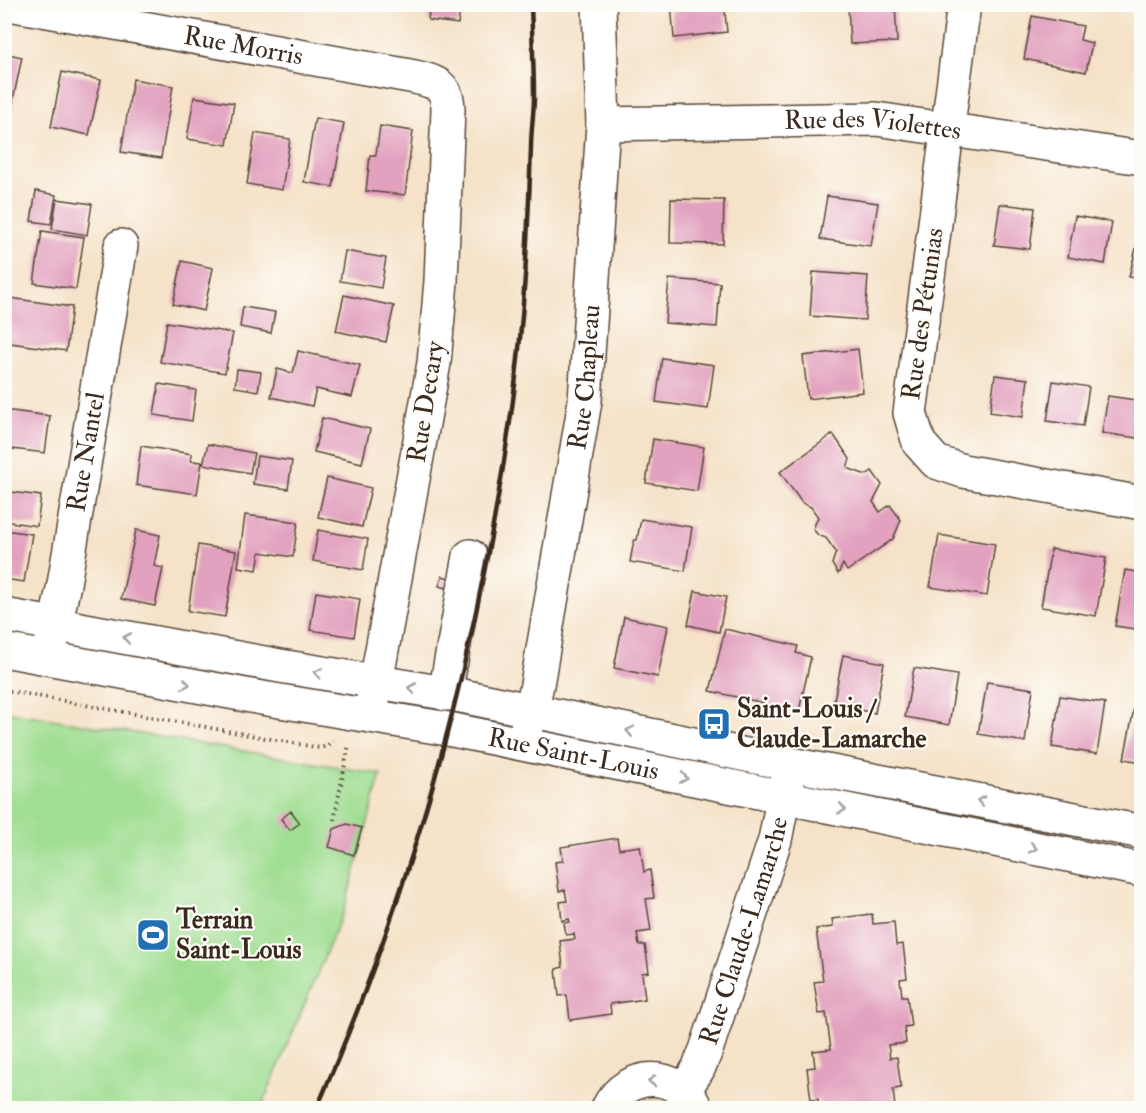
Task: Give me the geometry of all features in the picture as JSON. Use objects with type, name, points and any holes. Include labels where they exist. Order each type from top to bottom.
[{"type":"street","name":"Rue Morris","points":[[9,4],[410,76],[441,87]]},
{"type":"street","name":"Rue Chapleau","points":[[524,746],[585,401],[603,124],[599,4]]},
{"type":"street","name":"Rue des Pétunias","points":[[964,4],[910,413],[919,443],[936,462],[963,471],[1142,503]]},
{"type":"street","name":"Rue Decary","points":[[370,715],[434,363],[441,281],[448,110],[447,95],[441,87]]},
{"type":"street","name":"Rue des Violettes","points":[[603,124],[876,119],[1142,158]]},
{"type":"street","name":"Rue Nantel","points":[[48,658],[56,625],[121,246]]},
{"type":"street","points":[[445,694],[470,556]]},
{"type":"street","name":"Rue Saint-Louis","points":[[4,615],[531,710],[790,764],[1142,832]]},
{"type":"street","name":"Rue Saint-Louis","points":[[4,650],[262,699],[370,715],[1142,870]]},
{"type":"street","name":"Rue Claude-Lamarche","points":[[608,1108],[619,1092],[631,1084],[644,1080],[665,1081],[690,1100],[698,1069],[768,862],[790,764]]},
{"type":"path","points":[[4,690],[320,748],[327,746],[335,738]]},
{"type":"path","points":[[334,820],[350,740]]},
{"type":"green space","name":"Terrain Saint-Louis","points":[[4,711],[381,774],[344,910],[261,1108],[5,1108]]},
{"type":"green space","points":[[654,1102],[669,1108],[635,1108],[645,1103]]},
{"type":"building","points":[[298,4],[313,4],[313,8]]},
{"type":"building","points":[[430,4],[461,4],[458,24],[428,20]]},
{"type":"building","points":[[671,4],[724,4],[727,32],[674,38]]},
{"type":"building","points":[[848,4],[895,4],[897,42],[850,44]]},
{"type":"building","points":[[1032,16],[1083,26],[1080,40],[1092,43],[1086,72],[1024,59]]},
{"type":"building","points":[[4,53],[22,57],[10,115],[4,114]]},
{"type":"building","points":[[62,72],[101,80],[89,135],[51,127]]},
{"type":"building","points":[[133,79],[173,86],[161,158],[121,152]]},
{"type":"building","points":[[194,97],[234,103],[227,145],[187,139]]},
{"type":"building","points":[[315,118],[344,123],[333,187],[304,182]]},
{"type":"building","points":[[380,126],[413,131],[405,195],[366,191],[370,155],[376,155]]},
{"type":"building","points":[[255,133],[290,139],[282,190],[247,184]]},
{"type":"building","points":[[36,191],[56,195],[51,224],[31,221]]},
{"type":"building","points":[[827,196],[878,203],[871,246],[820,239]]},
{"type":"building","points":[[57,199],[92,204],[87,235],[52,229]]},
{"type":"building","points":[[671,199],[724,200],[723,244],[670,243]]},
{"type":"building","points":[[1000,204],[1035,208],[1030,249],[994,245]]},
{"type":"building","points":[[1075,216],[1112,222],[1105,264],[1068,257]]},
{"type":"building","points":[[1142,228],[1142,279],[1129,277]]},
{"type":"building","points":[[42,231],[84,237],[76,289],[34,283]]},
{"type":"building","points":[[345,251],[386,258],[381,288],[340,281]]},
{"type":"building","points":[[182,261],[213,268],[204,311],[173,304]]},
{"type":"building","points":[[813,272],[868,276],[865,320],[810,316]]},
{"type":"building","points":[[669,279],[720,283],[717,327],[665,323]]},
{"type":"building","points":[[344,295],[394,306],[386,342],[336,331]]},
{"type":"building","points":[[10,298],[72,307],[66,351],[4,342]]},
{"type":"building","points":[[243,307],[275,312],[271,333],[240,327]]},
{"type":"building","points":[[167,322],[233,333],[225,373],[160,362]]},
{"type":"building","points":[[858,349],[863,392],[808,399],[803,356]]},
{"type":"building","points":[[298,351],[360,365],[352,397],[316,389],[312,406],[271,397],[277,369],[293,373]]},
{"type":"building","points":[[662,358],[714,365],[708,409],[656,402]]},
{"type":"building","points":[[237,369],[261,372],[258,391],[235,387]]},
{"type":"building","points":[[995,375],[1028,379],[1023,417],[990,412]]},
{"type":"building","points":[[1053,381],[1089,387],[1083,426],[1047,421]]},
{"type":"building","points":[[159,384],[196,390],[192,421],[154,415]]},
{"type":"building","points":[[1108,396],[1142,401],[1137,438],[1102,433]]},
{"type":"building","points":[[4,410],[50,416],[45,453],[4,448]]},
{"type":"building","points":[[322,418],[370,429],[362,463],[314,452]]},
{"type":"building","points":[[833,434],[850,459],[847,468],[866,475],[872,471],[882,485],[873,502],[880,512],[890,505],[901,520],[893,539],[847,571],[843,564],[838,574],[832,564],[836,552],[826,538],[818,535],[813,529],[818,517],[811,507],[802,503],[780,472]]},
{"type":"building","points":[[653,439],[704,447],[697,491],[646,483]]},
{"type":"building","points":[[208,444],[254,453],[250,473],[203,464]]},
{"type":"building","points":[[141,446],[192,454],[191,461],[202,462],[197,494],[136,485]]},
{"type":"building","points":[[257,456],[292,461],[288,489],[253,484]]},
{"type":"building","points":[[327,478],[371,488],[362,527],[318,517]]},
{"type":"building","points":[[4,491],[41,496],[37,526],[4,521]]},
{"type":"building","points":[[245,515],[298,522],[293,557],[260,552],[257,570],[238,567]]},
{"type":"building","points":[[641,519],[692,527],[685,571],[630,562]]},
{"type":"building","points":[[4,530],[32,534],[24,582],[4,579]]},
{"type":"building","points":[[136,530],[160,535],[154,566],[163,568],[155,606],[121,599]]},
{"type":"building","points":[[318,530],[368,539],[363,570],[313,561]]},
{"type":"building","points":[[939,535],[995,544],[987,596],[930,587]]},
{"type":"building","points":[[198,545],[236,551],[225,617],[188,611]]},
{"type":"building","points":[[1051,549],[1106,558],[1096,616],[1041,607]]},
{"type":"building","points":[[1125,570],[1142,573],[1142,630],[1115,626]]},
{"type":"building","points":[[442,576],[450,578],[447,588],[439,586]]},
{"type":"building","points":[[695,591],[726,597],[719,632],[688,625]]},
{"type":"building","points":[[316,592],[360,599],[354,637],[310,630]]},
{"type":"building","points":[[624,617],[668,626],[658,677],[614,668]]},
{"type":"building","points":[[725,629],[798,646],[796,653],[811,657],[799,711],[710,691]]},
{"type":"building","points":[[843,655],[884,663],[875,713],[833,705]]},
{"type":"building","points":[[914,668],[957,675],[949,725],[905,717]]},
{"type":"building","points":[[987,682],[1033,689],[1025,742],[978,734]]},
{"type":"building","points":[[1060,696],[1105,703],[1097,754],[1052,747]]},
{"type":"building","points":[[1134,708],[1142,709],[1142,762],[1124,759]]},
{"type":"building","points":[[291,811],[300,823],[290,830],[281,819]]},
{"type":"building","points":[[347,824],[362,828],[354,855],[329,847],[334,829]]},
{"type":"building","points":[[617,838],[619,849],[640,846],[644,872],[650,870],[654,898],[646,899],[651,931],[637,933],[639,945],[645,945],[649,972],[642,973],[645,999],[610,1004],[611,1014],[570,1020],[567,995],[559,996],[556,969],[563,967],[560,941],[575,939],[574,934],[566,935],[564,923],[570,922],[569,919],[562,921],[560,902],[567,901],[565,890],[559,891],[555,862],[563,861],[561,847]]},
{"type":"building","points":[[872,914],[873,924],[894,922],[896,945],[903,944],[907,978],[900,979],[902,996],[907,996],[911,1026],[904,1027],[906,1043],[888,1045],[890,1058],[897,1057],[901,1088],[893,1089],[895,1108],[819,1108],[818,1099],[811,1100],[807,1068],[815,1067],[813,1051],[831,1049],[826,1013],[819,1014],[814,982],[823,981],[816,929],[833,927],[832,919]]},
{"type":"railway","points":[[317,1108],[352,1024],[413,852],[461,677],[481,588],[512,408],[522,311],[534,102],[531,4]]},
{"type":"place","name":"Saint-Louis / Claude-Lamarche","points":[[714,724]]},
{"type":"place","name":"Terrain Saint-Louis","points":[[153,935]]}]
